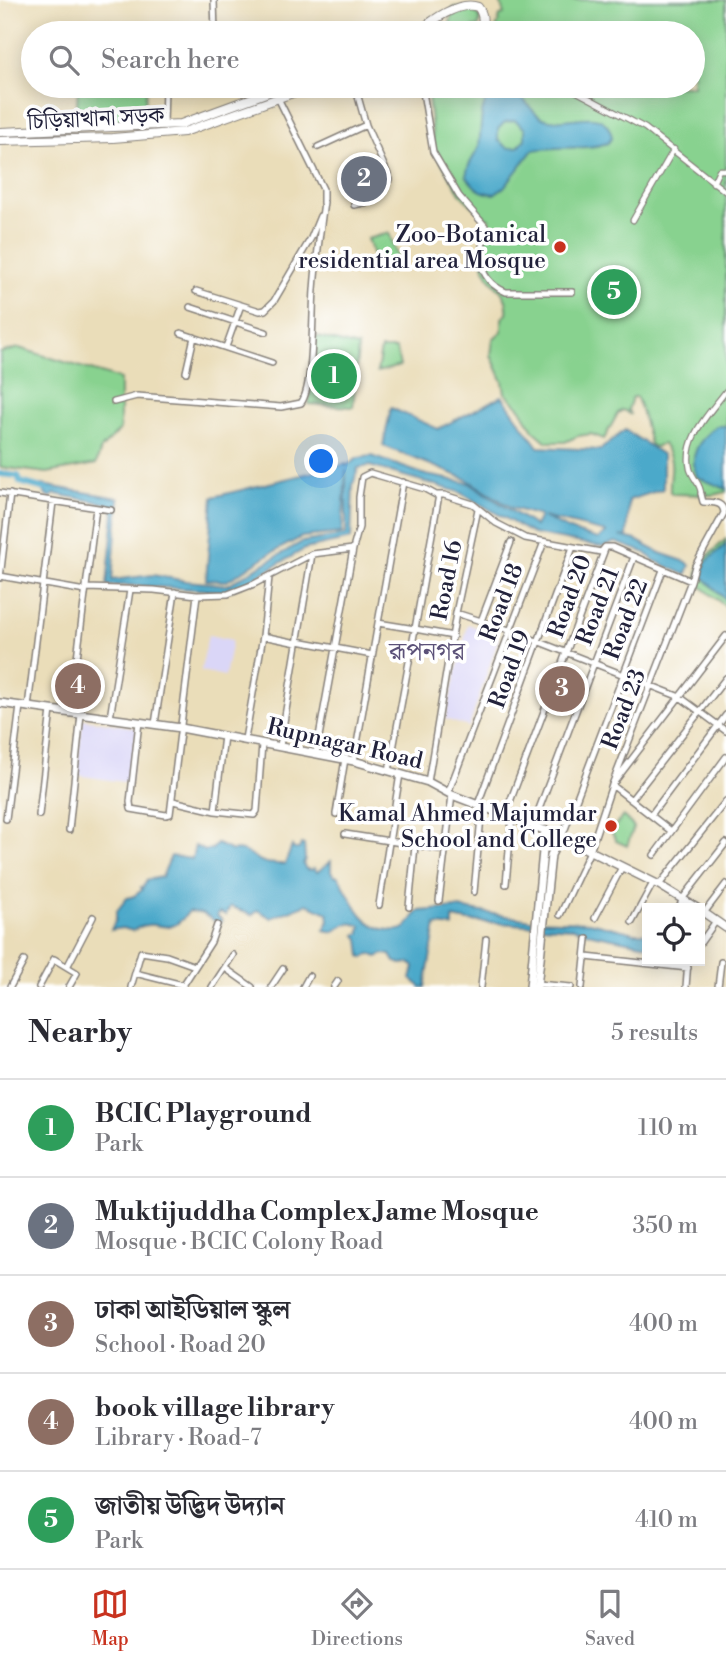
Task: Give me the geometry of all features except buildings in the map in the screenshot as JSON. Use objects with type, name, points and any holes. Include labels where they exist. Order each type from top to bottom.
[{"type":"main road","points":[[431,21],[449,6],[464,1],[474,4],[481,11],[483,21]]},
{"type":"main road","name":"চিড়িয়াখানা সড়ক","points":[[0,141],[164,129],[263,98]]},
{"type":"main road","name":"চিড়িয়াখানা সড়ক","points":[[0,132],[164,129]]},
{"type":"street","points":[[214,0],[215,21]]},
{"type":"street","points":[[164,129],[165,98]]},
{"type":"street","points":[[114,402],[137,396],[281,407],[301,403],[307,391],[314,288],[324,202],[323,189],[278,98]]},
{"type":"street","points":[[354,205],[372,201],[369,183],[390,178],[366,125],[358,98]]},
{"type":"street","points":[[424,98],[433,152],[459,196],[485,226],[481,259],[486,278],[506,292],[572,292]]},
{"type":"street","points":[[590,98],[619,113],[674,149],[726,192]]},
{"type":"street","points":[[318,147],[366,125]]},
{"type":"street","points":[[633,220],[674,149]]},
{"type":"street","points":[[713,183],[719,170],[726,170]]},
{"type":"street","points":[[196,291],[260,311],[270,306],[311,238],[324,202]]},
{"type":"street","points":[[226,347],[241,305]]},
{"type":"street","points":[[190,307],[266,332]]},
{"type":"street","points":[[181,333],[272,363]]},
{"type":"street","points":[[186,372],[194,337]]},
{"type":"street","points":[[701,494],[701,487],[691,471],[690,444],[696,430],[726,391]]},
{"type":"street","points":[[316,753],[359,527],[362,477],[370,473],[463,501],[496,523],[526,538],[601,552],[606,547],[612,547],[691,581]]},
{"type":"street","points":[[354,761],[403,482]]},
{"type":"street","points":[[0,493],[111,510]]},
{"type":"street","points":[[10,494],[0,577],[85,589],[228,594],[270,577],[312,554],[353,549]]},
{"type":"street","name":"Road 23","points":[[560,915],[590,851],[612,785],[695,566],[724,513],[724,507],[704,502],[701,494]]},
{"type":"street","points":[[389,771],[439,495]]},
{"type":"street","points":[[6,819],[53,502]]},
{"type":"street","points":[[70,713],[96,508]]},
{"type":"street","name":"Road 16","points":[[428,782],[456,612],[478,509]]},
{"type":"street","points":[[481,621],[511,542]]},
{"type":"street","name":"Road 18","points":[[439,901],[450,794],[544,542]]},
{"type":"street","name":"Road 19","points":[[474,892],[480,805],[573,547]]},
{"type":"street","name":"Road 20","points":[[509,816],[606,547]]},
{"type":"street","points":[[280,746],[312,554]]},
{"type":"street","name":"Road 21","points":[[533,825],[635,557]]},
{"type":"street","name":"Road 22","points":[[565,838],[622,674],[663,570]]},
{"type":"street","points":[[245,739],[270,577]]},
{"type":"street","points":[[110,718],[130,590]]},
{"type":"street","points":[[155,724],[175,592]]},
{"type":"street","points":[[139,722],[130,802],[133,810],[166,815],[172,810],[197,595]]},
{"type":"street","points":[[456,612],[680,697],[726,731]]},
{"type":"street","points":[[378,623],[453,636]]},
{"type":"street","points":[[262,636],[372,655]]},
{"type":"street","points":[[671,831],[612,785],[726,636]]},
{"type":"street","points":[[631,800],[726,677]]},
{"type":"street","name":"Rupnagar Road","points":[[0,703],[181,727],[354,761],[428,782],[450,794],[565,838],[690,903]]},
{"type":"street","points":[[39,815],[51,710]]},
{"type":"street","points":[[69,830],[81,714]]},
{"type":"street","points":[[651,815],[726,715]]},
{"type":"street","points":[[215,811],[225,736]]},
{"type":"street","points":[[173,801],[215,811],[254,815],[262,744]]},
{"type":"street","points":[[654,855],[726,757]]},
{"type":"street","points":[[336,814],[345,759]]},
{"type":"street","points":[[379,905],[400,774]]},
{"type":"street","points":[[632,922],[656,884],[726,801]]},
{"type":"street","points":[[506,884],[509,816]]},
{"type":"street","points":[[545,830],[534,985],[572,987]]},
{"type":"street","points":[[345,834],[446,849]]},
{"type":"street","points":[[540,918],[551,855],[557,843],[565,838]]},
{"type":"street","points":[[681,903],[726,842]]},
{"type":"street","points":[[409,907],[415,846]]},
{"type":"street","points":[[596,918],[622,867]]},
{"type":"street","points":[[705,905],[726,884]]},
{"type":"street","name":"Rupnagar Road","points":[[705,913],[726,928]]},
{"type":"street","points":[[67,967],[93,917]]},
{"type":"street","points":[[705,936],[716,921]]},
{"type":"street","points":[[135,973],[182,986],[211,942],[217,925]]},
{"type":"street","points":[[481,987],[486,939]]},
{"type":"street","points":[[582,987],[587,939]]},
{"type":"street","points":[[131,987],[141,952],[144,951],[183,960],[195,966]]},
{"type":"street","points":[[212,987],[233,955]]},
{"type":"street","points":[[586,957],[642,961]]},
{"type":"street","points":[[39,987],[54,959],[77,973],[69,987]]},
{"type":"street","points":[[10,987],[24,961]]},
{"type":"street","points":[[718,987],[723,980],[721,962]]},
{"type":"street","points":[[686,987],[688,966]]},
{"type":"street","points":[[225,968],[252,987]]},
{"type":"street","points":[[271,987],[283,969]]},
{"type":"street","points":[[303,987],[310,976]]},
{"type":"street","points":[[334,987],[338,981]]},
{"type":"shaded area","points":[[468,624],[499,637],[469,727],[445,719]]},
{"type":"shaded area","points":[[208,635],[232,640],[225,676],[201,671]]},
{"type":"shaded area","points":[[83,719],[137,728],[130,783],[76,775]]},
{"type":"green space","points":[[500,0],[726,0],[726,492],[714,495],[670,492],[670,457],[663,444],[655,447],[650,444],[636,397],[632,397],[628,410],[631,415],[623,410],[618,413],[604,439],[591,434],[565,442],[547,442],[533,430],[521,409],[505,393],[491,355],[493,339],[502,331],[502,318],[507,314],[507,305],[502,292],[489,277],[483,264],[490,219],[462,196],[434,150],[428,98],[705,98],[705,21],[499,21],[500,16],[504,15]]},
{"type":"green space","points":[[454,7],[474,10],[480,18],[480,21],[450,21]]},
{"type":"green space","points":[[77,98],[146,98],[143,120],[76,123]]},
{"type":"green space","points":[[389,233],[401,267],[380,273],[367,239]]},
{"type":"green space","points":[[315,336],[358,347],[353,407],[309,404]]},
{"type":"green space","points":[[19,348],[120,379],[120,430],[101,449],[96,464],[47,473],[0,467],[0,353]]},
{"type":"green space","points":[[381,349],[396,349],[400,366],[377,372]]},
{"type":"green space","points":[[726,539],[726,607],[696,582],[700,563]]},
{"type":"green space","points":[[623,816],[634,827],[627,846],[616,841],[611,831]]},
{"type":"water","points":[[488,98],[522,98],[542,118],[559,121],[595,118],[602,121],[612,137],[608,143],[599,145],[533,150],[504,187],[494,194],[481,191],[466,175],[479,147],[482,113]],"holes":[[[515,120],[525,129],[525,139],[518,147],[508,148],[498,140],[498,129],[505,122]]]},
{"type":"water","points":[[502,396],[538,447],[600,450],[625,430],[663,455],[663,489],[629,500],[627,537],[620,536],[687,562],[690,566],[686,575],[653,560],[646,553],[615,542],[603,547],[533,534],[459,492],[370,466],[358,468],[353,485],[351,539],[305,549],[234,589],[225,591],[107,586],[114,513],[110,504],[55,494],[46,496],[42,485],[119,498],[112,580],[153,575],[227,585],[302,542],[346,535],[346,470],[342,533],[302,537],[227,581],[206,580],[213,497],[346,466],[358,458],[372,456],[426,475],[469,483],[535,526],[540,516],[512,508],[466,479],[383,446],[391,408],[438,429]],"holes":[[[543,517],[606,532],[598,539],[572,531]]]},
{"type":"water","points":[[716,426],[726,426],[726,489],[697,477],[695,469],[697,448]]},
{"type":"water","points":[[726,544],[726,600],[703,577],[705,563]]},
{"type":"water","points":[[217,844],[232,851],[246,853],[262,862],[285,864],[292,846],[299,849],[301,844],[304,845],[303,864],[306,869],[314,868],[317,872],[331,861],[331,871],[334,876],[338,876],[358,910],[379,928],[399,930],[405,928],[419,911],[458,908],[531,920],[589,922],[642,933],[642,944],[573,928],[453,918],[453,927],[436,925],[425,987],[421,987],[411,979],[414,967],[410,963],[395,962],[391,955],[385,954],[377,957],[370,954],[364,958],[361,956],[356,935],[360,933],[361,926],[349,924],[334,932],[324,930],[329,921],[328,913],[307,904],[271,918],[258,910],[252,915],[230,906],[226,915],[219,912],[217,916],[222,920],[220,924],[203,914],[189,911],[181,920],[168,927],[149,925],[133,931],[122,928],[111,930],[116,912],[127,898],[142,890],[141,887],[147,880],[162,877],[171,856],[192,859],[195,846],[205,851]]},
{"type":"waterway","points":[[0,474],[18,476],[20,482],[49,490]]},
{"type":"place","name":"Muktijuddha Complex Jame Mosque","points":[[364,179]]},
{"type":"place","name":"Zoo-Botanical residential area Mosque","points":[[560,247]]},
{"type":"place","name":"জাতীয় উদ্ভিদ উদ্যান","points":[[614,292]]},
{"type":"place","name":"BCIC Playground","points":[[334,376]]},
{"type":"place","name":"book village library","points":[[78,686]]},
{"type":"place","name":"ঢাকা আইডিয়াল স্কুল","points":[[562,689]]},
{"type":"place","name":"Kamal Ahmed Majumdar School and College","points":[[611,826]]},
{"type":"district","name":"রূপনগর","points":[[427,651]]}]
